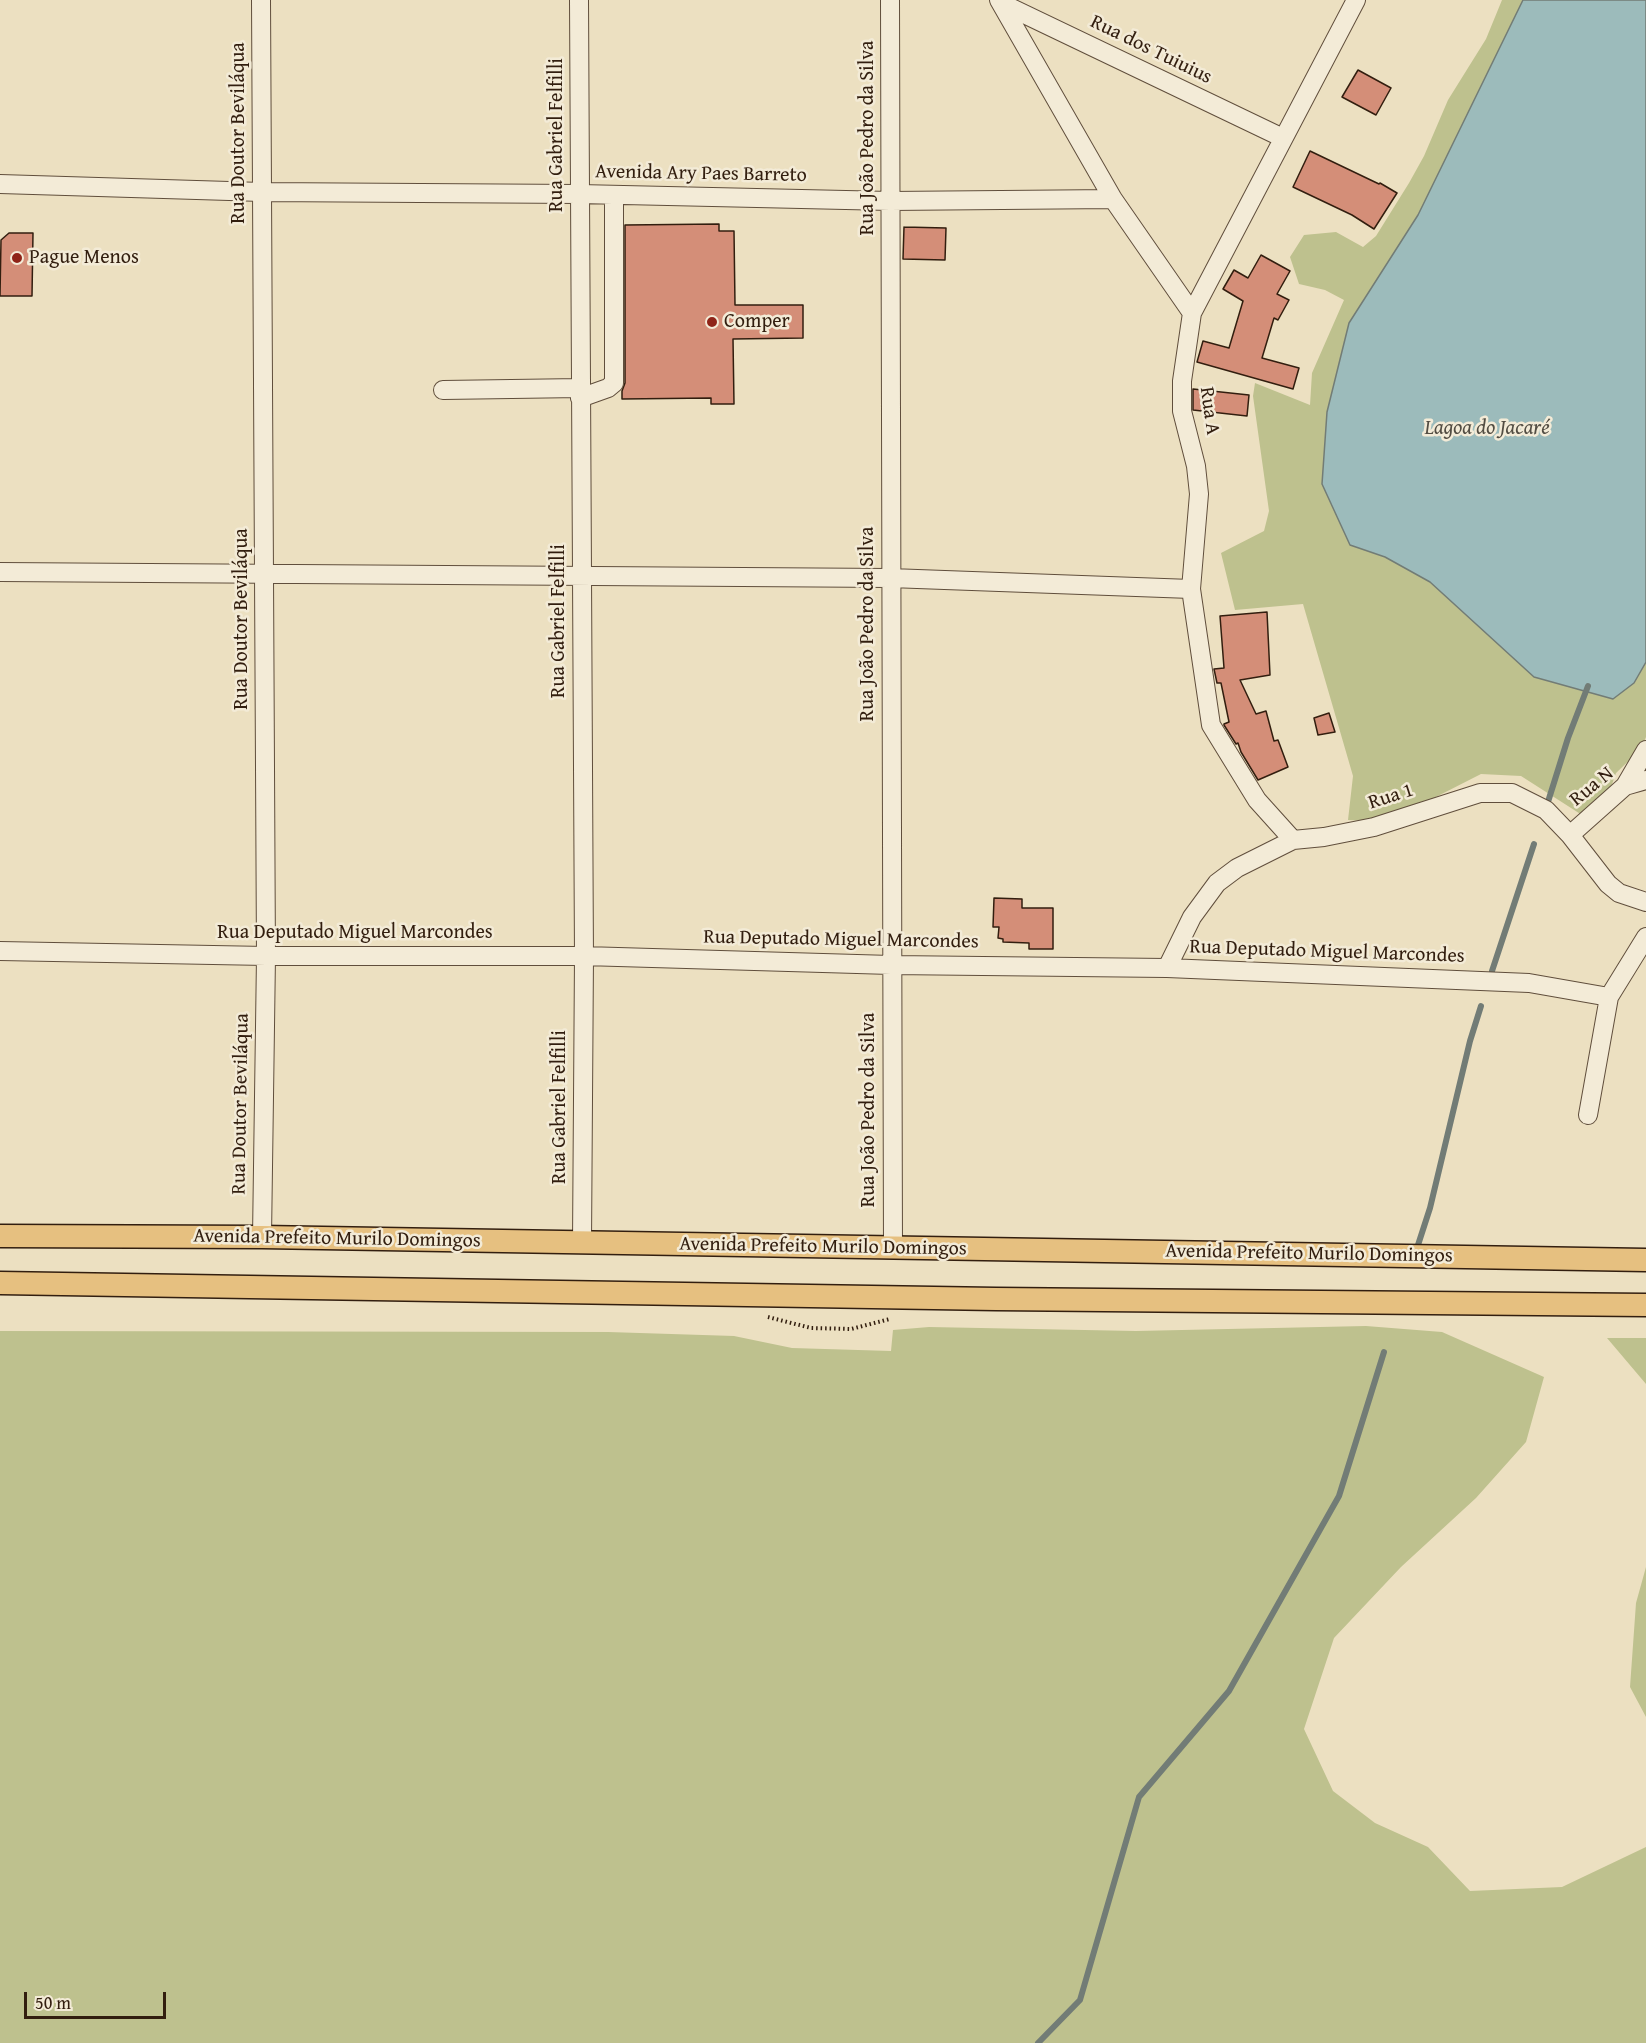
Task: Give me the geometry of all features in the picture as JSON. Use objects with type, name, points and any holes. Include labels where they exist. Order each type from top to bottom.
[{"type":"main road","name":"Avenida Prefeito Murilo Domingos","points":[[0,1236],[262,1237],[1646,1260]]},
{"type":"main road","points":[[0,1283],[996,1299],[1646,1305]]},
{"type":"street","name":"Rua Doutor Beviláqua","points":[[261,0],[266,956],[262,1237]]},
{"type":"street","name":"Rua Gabriel Felfilli","points":[[579,0],[584,956],[582,1242]]},
{"type":"street","name":"Rua João Pedro da Silva","points":[[890,0],[892,1248]]},
{"type":"street","name":"Rua A","points":[[1293,840],[1257,800],[1210,725],[1191,589],[1199,494],[1196,466],[1182,411],[1182,381],[1192,313],[1356,0]]},
{"type":"street","name":"Rua dos Tuiuius","points":[[1000,1],[1283,138]]},
{"type":"street","points":[[1000,1],[1113,199],[1192,313]]},
{"type":"street","name":"Avenida Ary Paes Barreto","points":[[0,184],[261,192],[579,194],[890,201],[1113,199]]},
{"type":"street","points":[[443,390],[580,393],[608,388],[614,383],[614,195]]},
{"type":"street","points":[[0,572],[890,578],[1191,589]]},
{"type":"street","points":[[1625,786],[1646,750]]},
{"type":"street","name":"Rua N","points":[[1570,835],[1625,786],[1646,780]]},
{"type":"street","name":"Rua 1","points":[[1167,968],[1192,917],[1217,883],[1237,868],[1293,840],[1324,837],[1374,827],[1480,793],[1512,793],[1546,810],[1570,835],[1608,884],[1619,892],[1646,902]]},
{"type":"street","points":[[1588,1115],[1609,997],[1646,937]]},
{"type":"street","name":"Rua Deputado Miguel Marcondes","points":[[0,951],[266,956],[584,956],[891,965],[1167,968],[1529,983],[1609,997]]},
{"type":"green space","name":"Lagoa do Jacaré","points":[[1502,0],[1646,0],[1646,737],[1641,749],[1616,773],[1606,801],[1582,815],[1521,776],[1481,774],[1426,802],[1368,821],[1348,820],[1353,776],[1303,604],[1235,610],[1221,553],[1264,531],[1269,511],[1253,396],[1255,383],[1310,405],[1312,373],[1344,300],[1325,290],[1299,284],[1290,257],[1304,235],[1336,232],[1363,247],[1376,236],[1424,156],[1448,100],[1486,39]]},
{"type":"green space","points":[[1366,1326],[1442,1332],[1544,1377],[1526,1442],[1476,1498],[1401,1567],[1334,1638],[1304,1729],[1333,1791],[1375,1823],[1428,1847],[1470,1891],[1562,1887],[1646,1847],[1646,2043],[0,2043],[0,1331],[608,1332],[734,1336],[792,1348],[891,1351],[893,1330],[929,1327],[1136,1331]]},
{"type":"green space","points":[[1607,1338],[1646,1338],[1646,1384]]},
{"type":"green space","points":[[1646,1567],[1646,1717],[1630,1687],[1636,1603]]},
{"type":"water","name":"Lagoa do Jacaré","points":[[1523,0],[1646,0],[1646,662],[1634,683],[1613,699],[1534,677],[1430,582],[1385,557],[1350,545],[1322,484],[1327,412],[1349,323],[1418,215]]},
{"type":"building","points":[[1358,70],[1391,88],[1376,115],[1342,97]]},
{"type":"building","points":[[1310,151],[1397,193],[1374,229],[1352,215],[1293,187]]},
{"type":"building","name":"Comper","points":[[719,224],[719,231],[734,231],[735,305],[803,305],[803,338],[733,339],[734,404],[711,404],[711,398],[622,399],[625,383],[625,225]]},
{"type":"building","points":[[904,227],[946,228],[945,260],[903,259]]},
{"type":"building","name":"Pague Menos","points":[[9,233],[33,233],[32,296],[0,296],[1,240]]},
{"type":"building","points":[[1261,255],[1290,271],[1277,294],[1289,300],[1278,320],[1274,318],[1262,358],[1299,368],[1293,389],[1197,362],[1203,341],[1229,348],[1243,301],[1223,289],[1234,270],[1248,278]]},
{"type":"building","points":[[1193,389],[1249,395],[1247,416],[1193,410]]},
{"type":"building","points":[[1267,612],[1270,675],[1240,680],[1256,714],[1266,711],[1274,741],[1278,740],[1288,767],[1258,780],[1238,743],[1236,744],[1224,725],[1229,722],[1221,683],[1217,683],[1214,669],[1224,668],[1220,616]]},
{"type":"building","points":[[1329,713],[1335,732],[1318,735],[1314,718]]},
{"type":"building","points":[[994,898],[1022,899],[1022,908],[1053,908],[1053,949],[1029,949],[1029,943],[1003,942],[1003,939],[998,938],[999,927],[993,927]]},
{"type":"waterway","points":[[1547,805],[1568,738],[1588,686]]},
{"type":"waterway","points":[[1492,971],[1534,844]]},
{"type":"waterway","points":[[1418,1245],[1430,1208],[1470,1041],[1481,1006]]},
{"type":"waterway","points":[[1038,2043],[1080,2000],[1139,1797],[1229,1691],[1339,1496],[1384,1352]]},
{"type":"place","name":"Pague Menos","points":[[17,258]]},
{"type":"place","name":"Comper","points":[[712,322]]}]
